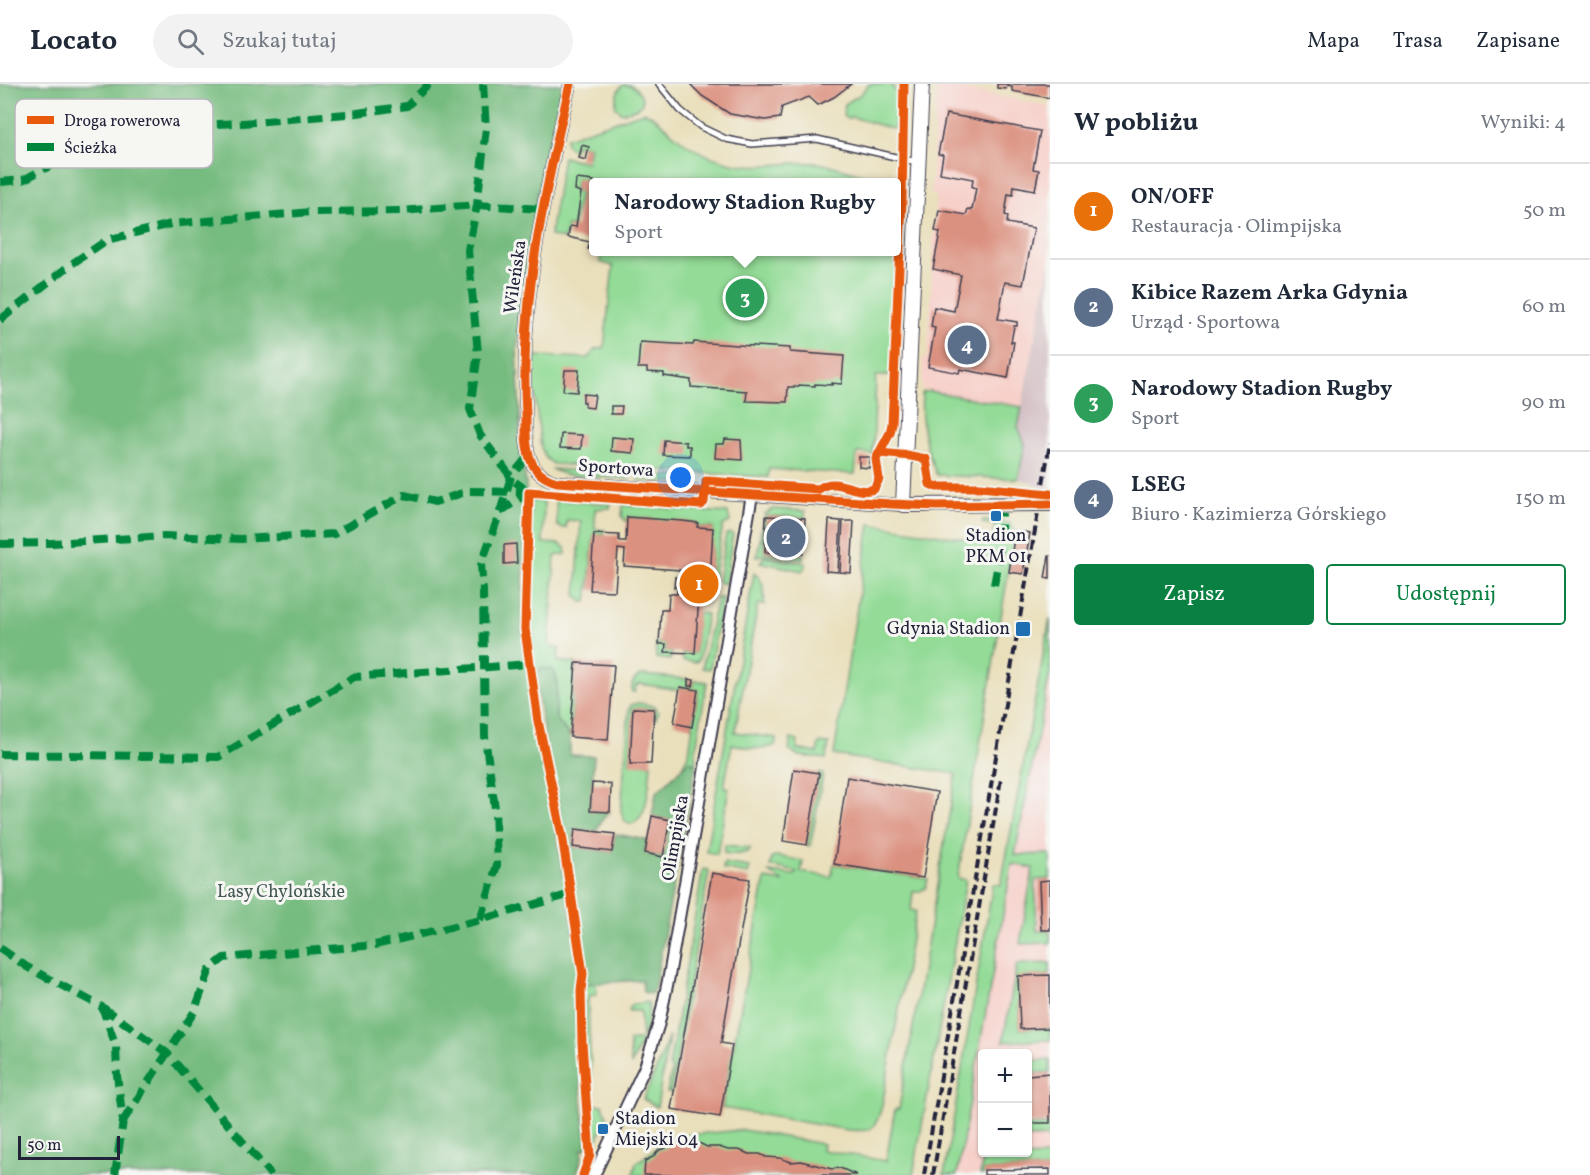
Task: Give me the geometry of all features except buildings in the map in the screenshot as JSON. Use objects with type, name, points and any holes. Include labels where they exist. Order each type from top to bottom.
[{"type":"street","name":"Wileńska","points":[[540,474],[532,463],[528,448],[524,385],[526,327],[546,186],[570,84]]},
{"type":"street","points":[[903,505],[922,84]]},
{"type":"street","name":"Sportowa","points":[[540,474],[557,482],[903,505],[1050,504]]},
{"type":"street","name":"Olimpijska","points":[[594,1175],[645,1067],[662,1011],[752,495]]},
{"type":"lane","points":[[659,84],[680,110],[701,127],[726,139],[752,144],[817,139],[919,163]]},
{"type":"shaded area","points":[[937,84],[1050,106],[1050,261],[1022,407],[922,389],[923,358],[928,357],[936,194],[931,194]]},
{"type":"shaded area","points":[[1050,261],[1050,489],[1046,490],[1018,479],[1025,444],[1018,427]]},
{"type":"shaded area","points":[[1050,631],[1050,1175],[950,1175]]},
{"type":"green space","name":"Lasy Chylońskie","points":[[0,84],[561,84],[562,89],[538,191],[517,348],[521,445],[526,484],[522,630],[530,664],[534,709],[580,973],[578,997],[581,1088],[587,1149],[582,1149],[582,1158],[576,1175],[0,1175]]},
{"type":"green space","points":[[869,84],[891,84],[900,98],[899,124],[892,129],[852,117],[847,119],[843,116],[845,104],[861,94]]},
{"type":"green space","points":[[623,85],[630,85],[639,92],[642,104],[638,108],[622,113],[615,106],[618,91]]},
{"type":"green space","points":[[643,112],[657,119],[693,148],[724,161],[759,166],[824,164],[873,178],[589,178],[589,180],[577,178],[574,191],[580,193],[573,226],[567,226],[564,239],[550,236],[563,157],[587,162],[590,147],[576,144],[574,151],[566,144],[566,138]]},
{"type":"green space","points":[[601,256],[897,256],[892,372],[888,376],[876,376],[873,454],[857,453],[855,474],[769,469],[768,477],[553,464],[545,457],[541,448],[533,377],[535,356],[589,358],[595,349],[604,348],[613,266],[600,262]]},
{"type":"green space","points":[[929,391],[1022,407],[1018,427],[1025,444],[1018,479],[937,475],[926,445],[922,414],[922,393]]},
{"type":"green space","points":[[551,469],[631,474],[631,477],[629,479],[566,475]]},
{"type":"green space","points":[[637,475],[689,477],[686,483],[639,480]]},
{"type":"green space","points":[[556,500],[611,504],[610,508],[595,509],[595,529],[605,530],[604,534],[594,534],[587,602],[582,602],[576,596],[581,521],[567,520],[566,528],[557,525]]},
{"type":"green space","points":[[531,501],[544,502],[543,543],[560,544],[565,548],[566,554],[555,556],[549,646],[559,648],[558,661],[576,663],[570,737],[556,718],[557,677],[540,668],[536,679],[528,630]]},
{"type":"green space","points":[[623,505],[728,513],[730,522],[723,525],[709,601],[705,603],[698,601],[699,596],[709,596],[713,528],[697,527],[697,523],[628,517],[627,522],[622,517]]},
{"type":"green space","points":[[773,509],[805,511],[805,518],[767,516],[765,552],[803,554],[803,559],[757,556],[765,514]]},
{"type":"green space","points":[[983,520],[1009,523],[1015,531],[958,878],[966,880],[913,1175],[633,1175],[636,1163],[674,1136],[743,1130],[823,1144],[822,1150],[886,1161],[895,1109],[899,1109],[956,774],[834,755],[870,524],[992,543],[995,524],[982,523]]},
{"type":"green space","points":[[726,534],[733,534],[725,584],[718,582]]},
{"type":"green space","points":[[764,557],[806,563],[802,571],[760,562]]},
{"type":"green space","points":[[754,573],[764,587],[764,605],[758,604],[735,732],[777,738],[775,745],[764,748],[732,744],[724,787],[729,788],[717,854],[706,852]]},
{"type":"green space","points":[[717,598],[722,598],[710,669],[702,668]]},
{"type":"green space","points":[[697,613],[707,614],[699,660],[696,662],[683,661],[682,653],[695,653]]},
{"type":"green space","points":[[1050,618],[1050,673],[1015,855],[1050,854],[1050,879],[1035,880],[1037,931],[1050,931],[1050,943],[1020,944],[1033,868],[1012,864],[957,1175],[944,1175],[993,884],[1001,885]]},
{"type":"green space","points":[[656,643],[666,644],[665,651],[672,652],[670,660],[656,658]]},
{"type":"green space","points":[[540,668],[552,669],[557,677],[556,718],[570,737],[570,755],[594,756],[590,811],[610,812],[602,820],[596,832],[575,829],[573,847],[612,852],[615,834],[647,840],[645,853],[662,857],[670,820],[652,816],[656,793],[689,761],[696,766],[654,990],[650,994],[643,992],[642,980],[584,984],[587,971],[585,954],[541,717],[536,679]]},
{"type":"green space","points":[[642,675],[688,679],[688,686],[693,686],[694,680],[707,682],[695,754],[696,766],[689,761],[683,765],[689,753],[698,690],[680,687],[679,690],[640,684],[636,686],[635,692],[632,692],[633,682]]},
{"type":"green space","points":[[638,703],[654,706],[658,713],[655,720],[654,709],[633,708],[630,763],[651,764],[645,807],[637,821],[631,824],[624,821],[621,811],[629,709],[631,705]]},
{"type":"green space","points":[[791,739],[798,741],[797,749],[817,753],[819,743],[829,744],[826,759],[799,756],[789,750]]},
{"type":"green space","points":[[819,773],[823,774],[809,846],[807,845]]},
{"type":"green space","points":[[725,845],[750,848],[750,850],[737,854],[724,853]]},
{"type":"green space","points":[[776,856],[803,861],[801,872],[831,877],[834,864],[928,879],[926,887],[919,892],[913,892],[911,910],[916,911],[882,1106],[875,1125],[868,1130],[848,1130],[722,1108],[765,879],[783,882],[769,872],[795,875],[797,872],[770,866],[772,858]]},
{"type":"green space","points":[[724,863],[750,867],[748,874],[723,869]]},
{"type":"green space","points":[[703,869],[709,870],[671,1092],[667,1092],[672,1070],[669,1067]]},
{"type":"green space","points":[[1050,963],[1050,975],[1018,977],[1020,1029],[1050,1028],[1050,1040],[1003,1042],[1017,964]]},
{"type":"green space","points":[[596,983],[597,995],[588,996],[592,1105],[603,1105],[607,1117],[593,1149],[587,1099],[584,984]]},
{"type":"green space","points":[[648,1002],[648,1018],[644,1034],[641,1042],[631,1065],[629,1041],[642,1039],[640,1011],[628,1011],[631,1005]]},
{"type":"green space","points":[[669,1036],[657,1107],[643,1099]]},
{"type":"green space","points":[[1050,1060],[1050,1072],[1032,1073],[1032,1061]]},
{"type":"green space","points":[[1050,1125],[1050,1137],[1032,1138],[1032,1126]]},
{"type":"green space","points":[[1050,1156],[1050,1169],[984,1170],[984,1175],[980,1175],[983,1158]]},
{"type":"railway","points":[[924,1175],[1050,443]]},
{"type":"railway","points":[[933,1175],[1001,779]]},
{"type":"marked path","points":[[213,124],[357,113],[407,106],[429,84]]},
{"type":"marked path","points":[[483,84],[486,128],[477,205],[468,250],[478,353],[470,409],[480,435],[514,481],[529,492]]},
{"type":"marked path","points":[[0,182],[23,180],[46,168]]},
{"type":"marked path","points":[[0,320],[70,265],[107,240],[171,224],[312,212],[400,211],[477,205],[543,209]]},
{"type":"marked path","points":[[500,512],[511,477],[529,455]]},
{"type":"marked path","points":[[0,544],[164,536],[241,539],[334,534],[404,495],[435,502],[468,491],[529,492]]},
{"type":"marked path","points":[[480,920],[497,865],[495,808],[485,737],[481,565],[500,512],[529,492]]},
{"type":"marked path","points":[[994,585],[999,559],[1002,513]]},
{"type":"marked path","points":[[0,754],[218,757],[354,677],[530,664]]},
{"type":"marked path","points":[[123,1121],[194,1012],[210,969],[224,958],[375,945],[480,920],[571,894]]},
{"type":"marked path","points":[[0,948],[27,967],[102,1007],[116,1046],[123,1121],[115,1175]]},
{"type":"marked path","points":[[102,1007],[167,1053],[271,1175]]},
{"type":"cycle path","points":[[570,84],[543,206],[526,331],[526,439],[530,458],[539,473],[557,482],[891,504],[937,506],[1050,504]]},
{"type":"cycle path","points":[[901,223],[904,84]]},
{"type":"cycle path","points":[[583,1175],[590,1155],[582,1043],[583,974],[562,835],[538,721],[525,629],[529,492],[701,505],[704,502],[706,481],[819,489],[832,484],[860,490],[874,489],[879,479],[876,459],[890,433],[892,424],[900,256]]},
{"type":"cycle path","points":[[879,453],[926,459],[930,484],[937,487],[980,487],[1050,494]]},
{"type":"place","name":"Narodowy Stadion Rugby","points":[[745,298]]},
{"type":"place","name":"LSEG","points":[[967,345]]},
{"type":"place","name":"Stadion PKM 01","points":[[996,516]]},
{"type":"place","name":"Kibice Razem Arka Gdynia","points":[[786,538]]},
{"type":"place","name":"ON/OFF","points":[[699,584]]},
{"type":"place","name":"Gdynia Stadion","points":[[1023,629]]},
{"type":"place","name":"Stadion Miejski 04","points":[[603,1129]]}]
